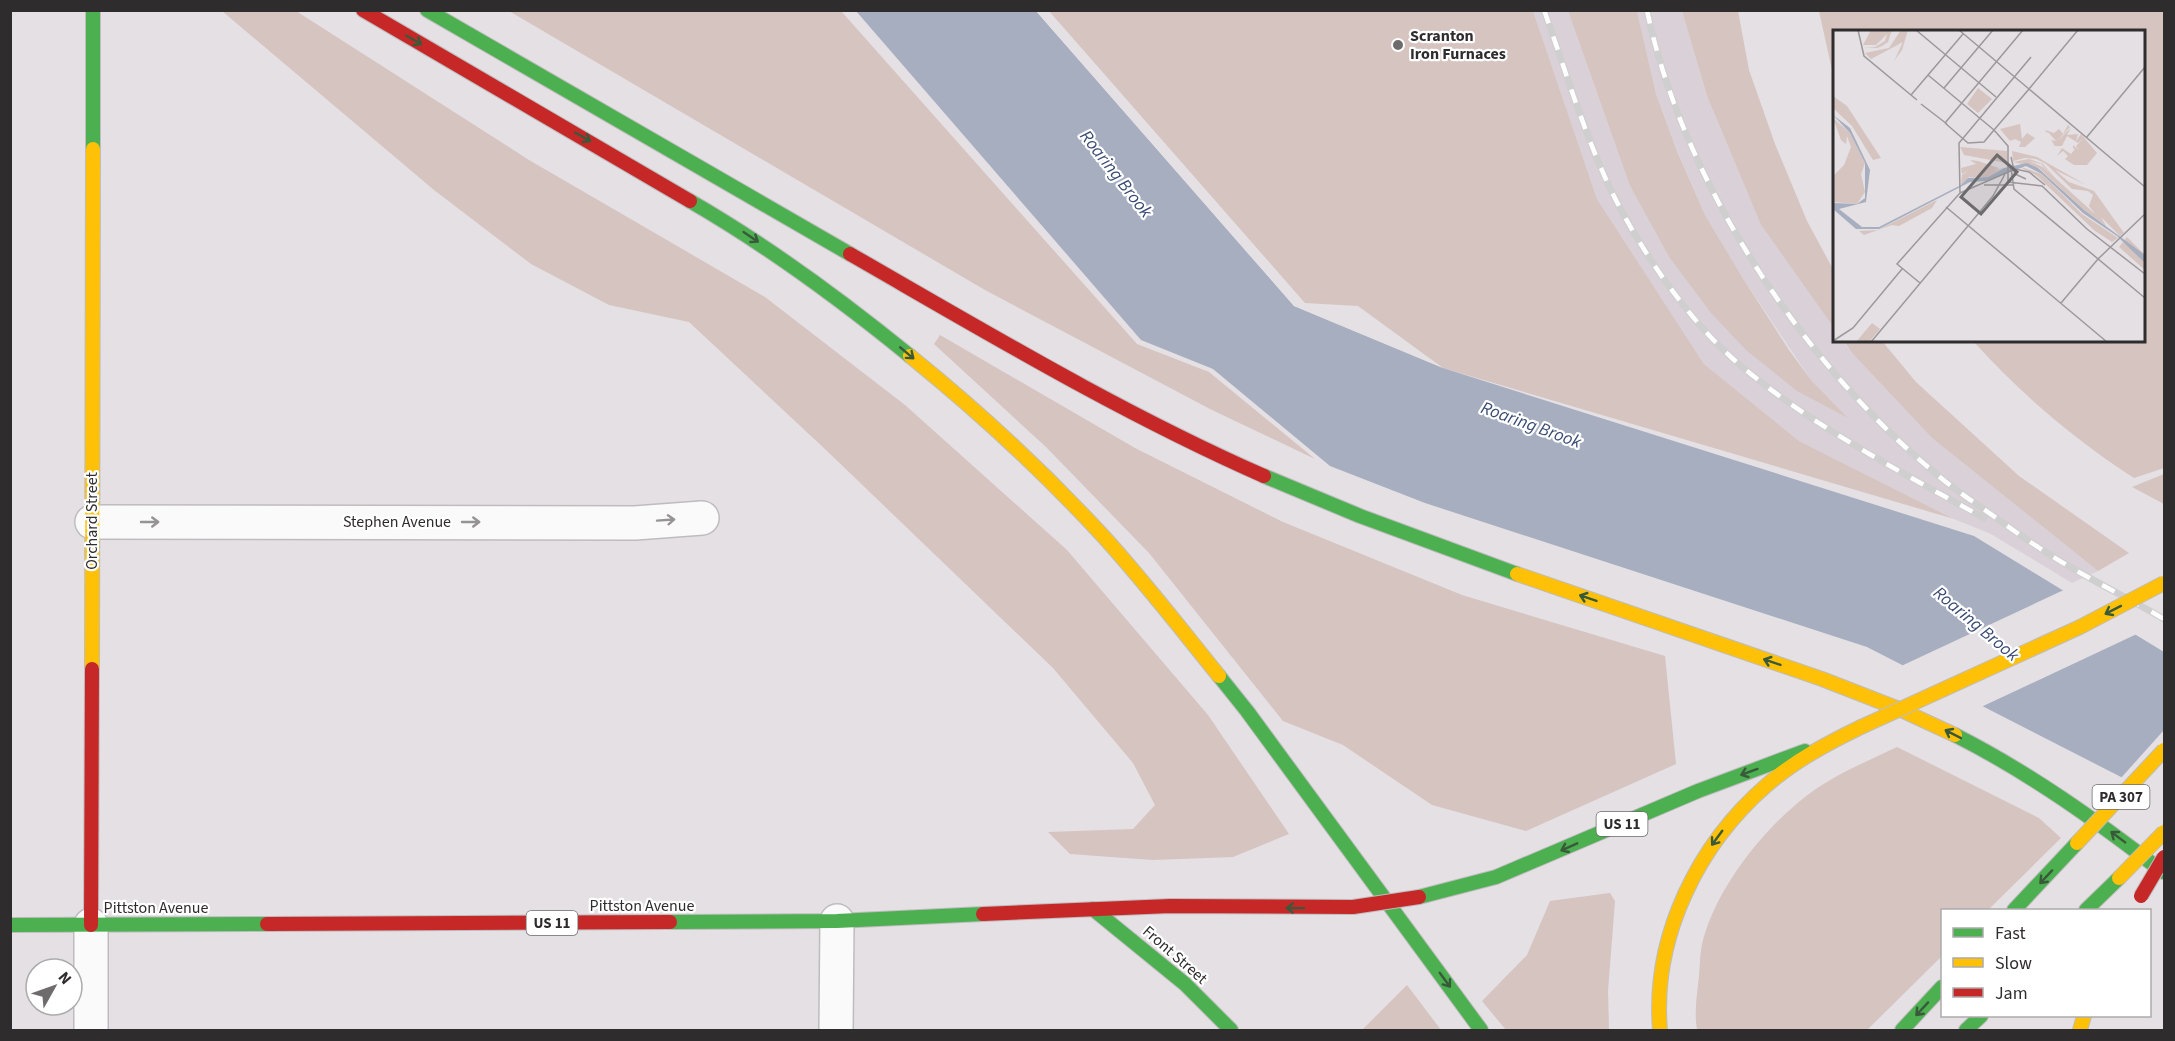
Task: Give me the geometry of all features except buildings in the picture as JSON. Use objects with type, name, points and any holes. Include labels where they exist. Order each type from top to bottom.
[{"type":"main road","name":"Orchard Street","points":[[92,925],[93,10]]},
{"type":"main road","points":[[363,10],[691,199],[777,254],[848,305],[902,348],[1005,437],[1102,535],[1248,711],[1481,1030]]},
{"type":"main road","points":[[428,10],[1034,360],[1196,444],[1285,485],[1378,522],[1483,562],[1817,677],[1948,731],[2062,797],[2164,873]]},
{"type":"main road","name":"US 11","points":[[1094,909],[1170,906],[1353,907],[1455,889],[1525,866],[1698,791],[1824,745],[2080,627],[2164,583]]},
{"type":"main road","points":[[1660,1030],[1658,1011],[1662,972],[1671,929],[1686,890],[1703,857],[1725,826],[1755,796],[1788,768],[1824,745]]},
{"type":"main road","name":"PA 307","points":[[2015,909],[2164,750]]},
{"type":"main road","points":[[2087,909],[2164,832]]},
{"type":"main road","points":[[2134,909],[2164,857]]},
{"type":"main road","name":"Pittston Avenue","points":[[10,925],[837,921],[1094,909]]},
{"type":"main road","name":"Front Street","points":[[1094,909],[1185,984],[1231,1030]]},
{"type":"main road","points":[[1902,1030],[1941,988]]},
{"type":"main road","points":[[1966,1030],[1980,1017]]},
{"type":"street","name":"Stephen Avenue","points":[[92,522],[635,522],[702,518]]},
{"type":"street","points":[[836,1030],[837,921]]},
{"type":"street","name":"Orchard Street","points":[[91,1030],[92,925]]},
{"type":"shaded area","points":[[222,11],[296,11],[529,160],[765,297],[905,405],[1067,550],[1208,715],[1289,834],[1233,857],[1153,860],[1070,854],[1048,832],[1133,829],[1155,805],[1133,763],[1053,668],[689,322],[609,305],[531,264],[434,190]]},
{"type":"shaded area","points":[[509,11],[841,11],[1137,344],[1209,372],[1315,459],[1212,410],[985,290]]},
{"type":"shaded area","points":[[1049,11],[1533,11],[1597,199],[1704,364],[1799,441],[1954,519],[1443,368],[1358,306],[1305,303]]},
{"type":"shaded area","points":[[1533,11],[1568,11],[1630,186],[1669,257],[1710,312],[1747,350],[1846,416],[1811,380],[1744,280],[1705,215],[1677,150],[1656,94],[1637,11],[1682,11],[1707,96],[1761,225],[1833,327],[1833,342],[1844,342],[1932,438],[2098,571],[2072,583],[1991,534],[1954,519],[1799,441],[1704,364],[1597,199]]},
{"type":"shaded area","points":[[1568,11],[1637,11],[1656,94],[1677,151],[1705,215],[1789,350],[1811,380],[1848,418],[1797,391],[1746,350],[1710,312],[1669,257],[1630,186]]},
{"type":"shaded area","points":[[1682,11],[1738,11],[1749,70],[1775,144],[1807,221],[1833,269],[1833,327],[1761,225],[1707,96]]},
{"type":"shaded area","points":[[1819,11],[2164,11],[2164,468],[2134,478],[2049,415],[2010,380],[1974,342],[2145,342],[2145,30],[1833,30],[1833,74]]},
{"type":"shaded area","points":[[940,335],[1135,448],[1283,522],[1462,595],[1665,656],[1676,764],[1526,831],[1432,805],[1343,745],[1283,721],[1149,553],[1046,447],[934,344]]},
{"type":"shaded area","points":[[1845,342],[1883,342],[1916,382],[2019,476],[2129,553],[2098,571],[1932,438],[1852,353]]},
{"type":"shaded area","points":[[2164,474],[2164,504],[2132,487]]},
{"type":"shaded area","points":[[1897,747],[2039,818],[2061,838],[1989,909],[1941,909],[1941,957],[1867,1030],[1697,1030],[1696,1003],[1703,940],[1719,900],[1731,880],[1758,843],[1789,811],[1816,789]]},
{"type":"shaded area","points":[[1610,893],[1615,901],[1608,991],[1609,1030],[1506,1030],[1482,1001],[1527,955],[1550,901]]},
{"type":"shaded area","points":[[1407,985],[1441,1030],[1362,1030]]},
{"type":"water","name":"Roaring Brook","points":[[856,11],[1036,11],[1294,306],[1443,368],[1974,536],[2164,652],[2164,799],[1867,647],[1425,503],[1330,466],[1213,369],[1141,340]]},
{"type":"pier","points":[[1040,10],[1296,304],[1433,361],[1443,368],[1294,306],[1036,11]]},
{"type":"pier","points":[[2068,588],[2139,633],[1979,708],[1899,667]]},
{"type":"pier","points":[[2164,730],[2164,802],[2120,779]]},
{"type":"railway","points":[[1544,10],[1585,129],[1612,193],[1657,269],[1693,317],[1732,358],[1790,403],[1853,444],[1984,518]]},
{"type":"railway","points":[[1647,10],[1664,74],[1688,139],[1718,202],[1754,264],[1795,323],[1839,378],[1886,428],[1958,491],[2053,557],[2164,619]]},
{"type":"traffic: fast","points":[[93,10],[93,149]]},
{"type":"traffic: fast","points":[[427,10],[850,254]]},
{"type":"traffic: fast","points":[[690,201],[803,274],[910,356]]},
{"type":"traffic: fast","points":[[1264,476],[1360,516],[1517,574]]},
{"type":"traffic: fast","points":[[1219,676],[1481,1030]]},
{"type":"traffic: fast","points":[[1955,735],[2010,765],[2062,799],[2163,872]]},
{"type":"traffic: fast","points":[[1419,897],[1496,877],[1698,791],[1805,751]]},
{"type":"traffic: fast","points":[[2015,909],[2077,843]]},
{"type":"traffic: fast","points":[[2087,909],[2119,878]]},
{"type":"traffic: fast","points":[[1093,909],[1185,984],[1231,1030]]},
{"type":"traffic: fast","points":[[670,922],[837,921],[983,914]]},
{"type":"traffic: fast","points":[[10,925],[267,924]]},
{"type":"traffic: fast","points":[[1902,1030],[1941,988]]},
{"type":"traffic: fast","points":[[1966,1030],[1980,1017]]},
{"type":"traffic: slow","points":[[92,669],[93,149]]},
{"type":"traffic: slow","points":[[910,356],[960,398],[1057,488],[1133,570],[1219,676]]},
{"type":"traffic: slow","points":[[1517,574],[1822,679],[1899,709],[1955,735]]},
{"type":"traffic: slow","points":[[1861,727],[2080,627],[2164,583]]},
{"type":"traffic: slow","points":[[1660,1030],[1659,995],[1672,927],[1701,864],[1720,835],[1743,808],[1790,767],[1836,739],[1861,727]]},
{"type":"traffic: slow","points":[[2077,843],[2164,750]]},
{"type":"traffic: slow","points":[[2119,878],[2164,832]]},
{"type":"traffic: slow","points":[[2080,1030],[2084,1017]]},
{"type":"traffic: jam","points":[[363,10],[690,201]]},
{"type":"traffic: jam","points":[[850,254],[1106,399],[1264,476]]},
{"type":"traffic: jam","points":[[91,925],[92,669]]},
{"type":"traffic: jam","points":[[2141,896],[2164,857]]},
{"type":"traffic: jam","points":[[1353,907],[1419,897]]},
{"type":"traffic: jam","points":[[983,914],[1170,906],[1353,907]]},
{"type":"traffic: jam","points":[[267,924],[670,922]]},
{"type":"place","name":"Scranton Iron Furnaces","points":[[1398,45]]}]
